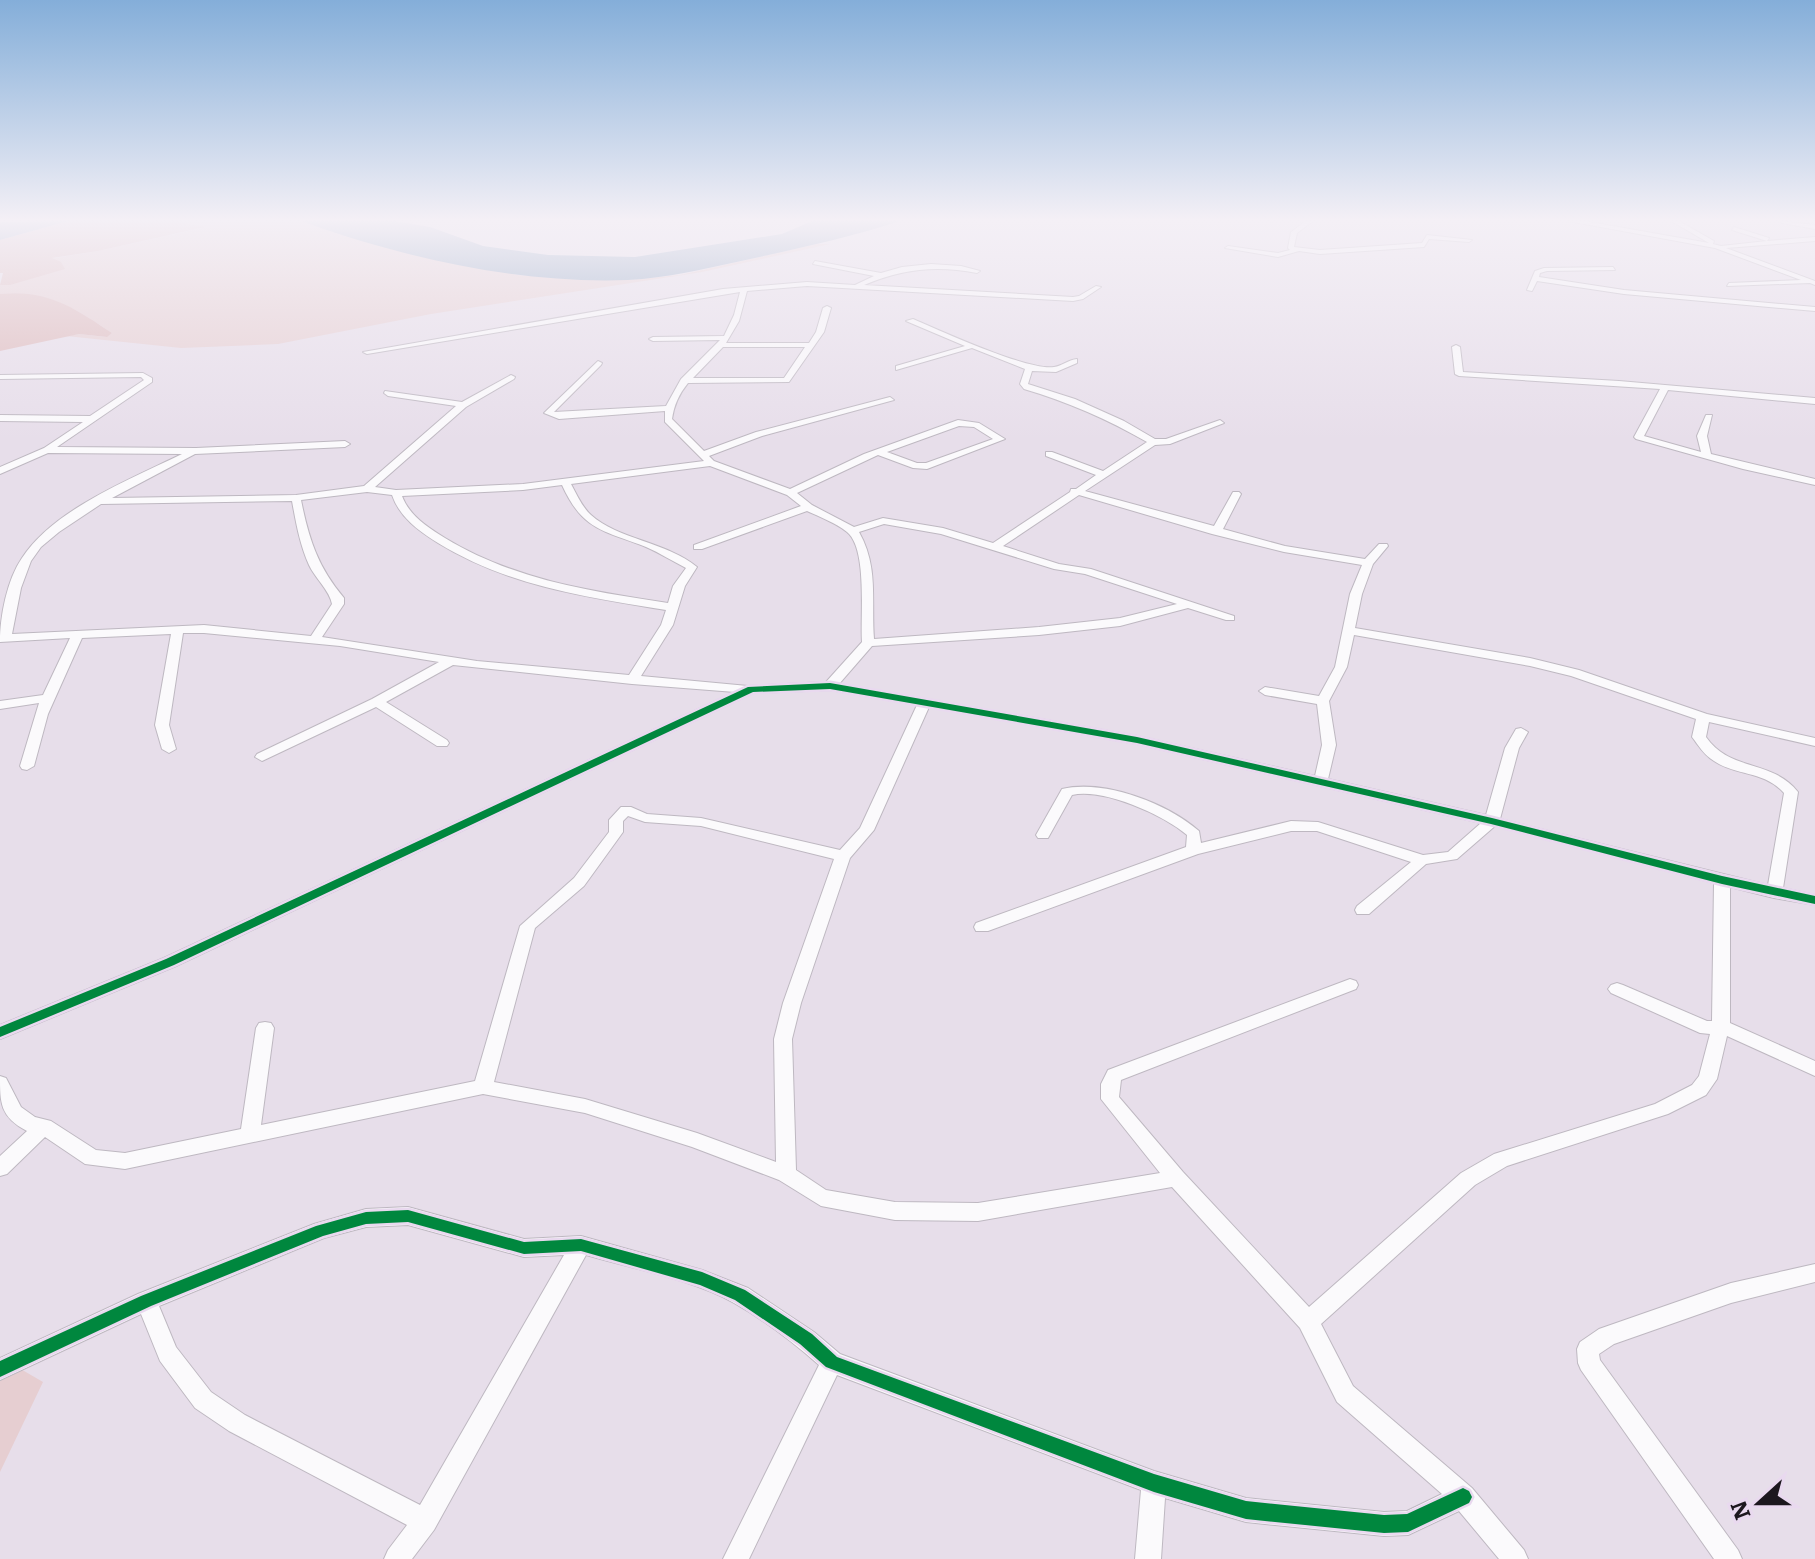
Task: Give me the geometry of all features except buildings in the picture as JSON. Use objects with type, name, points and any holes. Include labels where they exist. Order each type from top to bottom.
[{"type":"street","points":[[367,352],[721,294]]},
{"type":"street","points":[[743,294],[738,318],[724,341],[684,381],[668,408],[670,424],[707,459],[790,493],[808,507],[853,531],[863,549],[869,601],[866,615],[868,643]]},
{"type":"street","points":[[986,294],[1073,299],[1088,294]]},
{"type":"street","points":[[1644,294],[1815,309]]},
{"type":"street","points":[[684,381],[786,380],[820,332],[827,308]]},
{"type":"street","points":[[910,321],[1029,368],[1052,371],[1074,361]]},
{"type":"street","points":[[653,339],[812,345]]},
{"type":"street","points":[[899,368],[972,346]]},
{"type":"street","points":[[1456,347],[1459,374],[1815,401]]},
{"type":"street","points":[[598,363],[548,413],[559,416],[668,408]]},
{"type":"street","points":[[1029,368],[1024,384],[1027,387],[1072,401],[1153,442],[1167,442],[1220,423]]},
{"type":"street","points":[[0,377],[148,377],[149,380],[47,450],[2,468]]},
{"type":"street","points":[[367,489],[463,405],[511,377]]},
{"type":"street","points":[[1665,388],[1639,437],[1815,482]]},
{"type":"street","points":[[388,393],[463,405]]},
{"type":"street","points":[[101,501],[296,498],[367,489],[396,493],[566,483],[707,459],[759,434],[890,400]]},
{"type":"street","points":[[1707,456],[1702,436],[1709,417]]},
{"type":"street","points":[[0,418],[91,419]]},
{"type":"street","points":[[790,493],[878,452],[962,422],[976,425],[1000,439],[927,466],[916,466],[878,452]]},
{"type":"street","points":[[996,546],[1074,491],[1153,442]]},
{"type":"street","points":[[47,450],[196,451],[345,444]]},
{"type":"street","points":[[196,451],[63,524],[28,556],[15,589],[2,638],[178,629],[314,640],[450,661],[632,680],[751,689],[830,686],[1137,740],[1492,821],[1774,893],[1815,900]]},
{"type":"street","points":[[1049,454],[1104,475]]},
{"type":"street","points":[[566,483],[578,509],[593,523],[650,545],[692,567],[679,586],[667,625],[632,680]]},
{"type":"street","points":[[1074,491],[1284,549],[1368,563]]},
{"type":"street","points":[[396,493],[405,512],[423,529],[459,550],[524,579],[671,607]]},
{"type":"street","points":[[1216,532],[1236,494]]},
{"type":"street","points":[[296,498],[303,537],[330,591],[338,598],[338,604],[314,640]]},
{"type":"street","points":[[698,547],[808,507]]},
{"type":"street","points":[[853,531],[883,521],[899,521],[996,546],[1058,567],[1087,571],[1230,618]]},
{"type":"street","points":[[1321,781],[1329,745],[1323,701],[1341,667],[1356,594],[1368,563],[1383,546]]},
{"type":"street","points":[[830,686],[868,643],[1093,625],[1188,605]]},
{"type":"street","points":[[169,749],[162,725],[178,629]]},
{"type":"street","points":[[1348,630],[1560,670],[1703,717],[1815,742]]},
{"type":"street","points":[[27,766],[45,698],[79,633]]},
{"type":"street","points":[[262,757],[377,702],[450,661]]},
{"type":"street","points":[[0,1032],[170,962],[751,689]]},
{"type":"street","points":[[1265,691],[1323,701]]},
{"type":"street","points":[[0,705],[45,698]]},
{"type":"street","points":[[377,702],[442,743]]},
{"type":"street","points":[[786,1174],[783,1039],[792,1003],[843,856],[867,830],[925,702]]},
{"type":"street","points":[[1703,717],[1699,737],[1706,753],[1773,777],[1791,792],[1774,893]]},
{"type":"street","points":[[982,927],[1193,850],[1306,825],[1422,860],[1452,856],[1492,821],[1512,748],[1521,732]]},
{"type":"street","points":[[1043,835],[1067,792],[1084,787],[1148,808],[1189,828],[1194,834],[1193,850]]},
{"type":"street","points":[[483,1087],[528,926],[579,882],[616,832],[616,820],[626,810],[645,818],[701,822],[843,856]]},
{"type":"street","points":[[1363,910],[1422,860]]},
{"type":"street","points":[[1308,1321],[1468,1179],[1501,1160],[1661,1109],[1699,1090],[1708,1079],[1721,1026],[1722,880]]},
{"type":"street","points":[[1350,985],[1114,1075],[1110,1084],[1110,1099],[1176,1178],[1308,1321],[1345,1394],[1463,1497],[1515,1559]]},
{"type":"street","points":[[1617,989],[1706,1028],[1721,1026],[1815,1069]]},
{"type":"street","points":[[250,1134],[265,1028]]},
{"type":"street","points":[[0,1083],[14,1112],[30,1124],[44,1126],[92,1158],[125,1161],[483,1087],[585,1106],[697,1141],[786,1174],[821,1198],[895,1211],[978,1212],[1176,1178]]},
{"type":"street","points":[[0,1168],[44,1126]]},
{"type":"street","points":[[0,1369],[146,1301],[321,1230],[366,1218],[408,1216],[524,1248],[581,1245],[702,1279],[740,1295],[806,1339],[832,1362],[1154,1483],[1246,1510],[1384,1524],[1408,1523],[1463,1497]]},
{"type":"street","points":[[397,1559],[425,1521],[581,1245]]},
{"type":"street","points":[[1729,1559],[1589,1363],[1588,1349],[1607,1336],[1731,1293],[1815,1273]]},
{"type":"street","points":[[146,1301],[168,1354],[203,1400],[237,1423],[425,1521]]},
{"type":"street","points":[[736,1559],[832,1362]]},
{"type":"street","points":[[1148,1559],[1154,1483]]},
{"type":"shaded area","points":[[0,294],[562,294],[431,314],[278,344],[181,348],[66,336],[106,337],[112,333],[86,316],[46,298]]},
{"type":"shaded area","points":[[0,294],[32,294],[60,302],[112,333],[107,337],[79,334],[0,351]]},
{"type":"shaded area","points":[[0,1357],[43,1382],[0,1472]]},
{"type":"cycle path","points":[[0,1032],[170,962],[751,689],[830,686],[1137,740],[1492,821],[1722,880],[1815,900]]},
{"type":"cycle path","points":[[0,1369],[146,1301],[321,1230],[366,1218],[408,1216],[524,1248],[581,1245],[702,1279],[740,1295],[806,1339],[832,1362],[1154,1483],[1246,1510],[1384,1524],[1408,1523],[1463,1497]]}]
